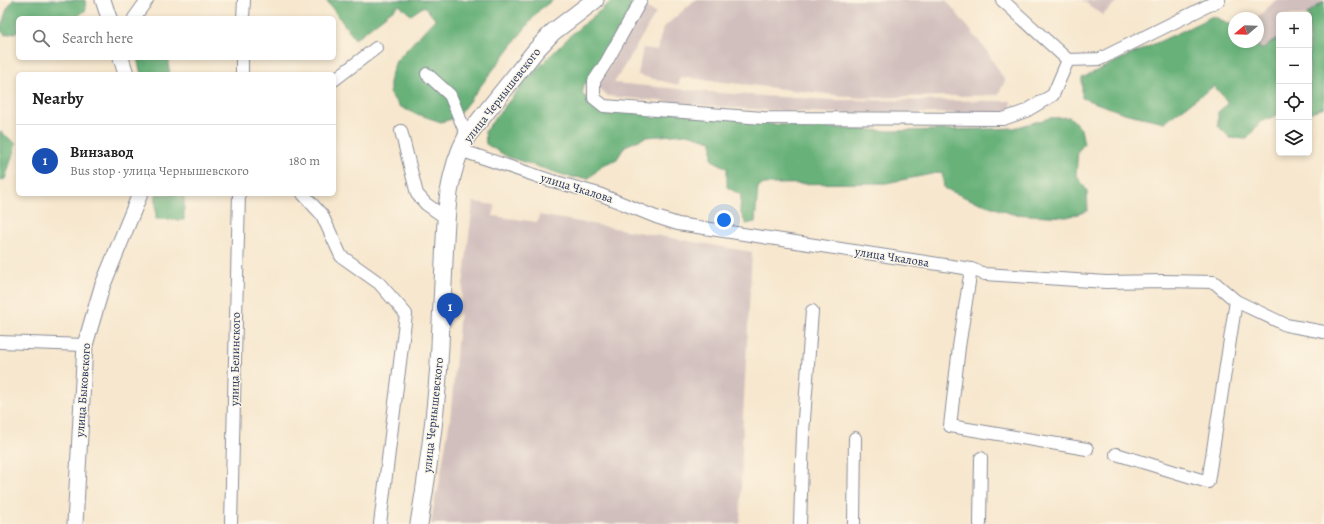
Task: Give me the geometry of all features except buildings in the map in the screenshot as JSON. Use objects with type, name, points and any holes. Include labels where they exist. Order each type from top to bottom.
[{"type":"main road","name":"улица Чернышевского","points":[[419,524],[434,420],[440,347],[446,218],[449,191],[454,169],[464,143],[536,50],[553,32],[594,0]]},
{"type":"street","points":[[103,0],[108,16]]},
{"type":"street","points":[[135,16],[147,0]]},
{"type":"street","points":[[243,16],[244,0]]},
{"type":"street","points":[[641,0],[607,61],[594,81],[594,98],[604,106],[763,118],[1003,119],[1026,111],[1053,95],[1068,60]]},
{"type":"street","points":[[1002,0],[1068,60],[1100,59],[1219,0]]},
{"type":"street","points":[[336,78],[376,48]]},
{"type":"street","points":[[122,60],[125,72]]},
{"type":"street","points":[[242,60],[242,72]]},
{"type":"street","points":[[427,74],[450,95],[464,143]]},
{"type":"street","points":[[401,131],[417,194],[426,204],[446,218]]},
{"type":"street","name":"улица Чкалова","points":[[464,143],[549,180],[599,194],[656,217],[678,224],[971,269],[985,274],[1106,282],[1214,282],[1236,301],[1286,325],[1324,332]]},
{"type":"street","name":"улица Быковского","points":[[75,524],[85,346],[102,287],[139,196]]},
{"type":"street","name":"улица Белинского","points":[[231,524],[239,196]]},
{"type":"street","points":[[305,196],[322,215],[341,256],[379,284],[406,314],[380,524]]},
{"type":"street","points":[[971,269],[959,347],[950,426],[1087,449]]},
{"type":"street","points":[[1116,454],[1208,482],[1236,301]]},
{"type":"street","points":[[800,524],[803,433],[812,311]]},
{"type":"street","points":[[0,342],[85,346]]},
{"type":"street","points":[[854,524],[855,438]]},
{"type":"street","points":[[980,524],[981,458]]},
{"type":"shaded area","points":[[695,0],[946,0],[987,51],[1005,81],[998,95],[861,98],[681,77],[678,85],[638,75],[643,48],[657,50],[663,28]]},
{"type":"shaded area","points":[[1082,0],[1120,0],[1102,15]]},
{"type":"shaded area","points":[[1276,0],[1324,0],[1310,12],[1276,12],[1276,39],[1262,50],[1260,48],[1264,48],[1263,12]]},
{"type":"shaded area","points":[[644,6],[656,13],[614,83],[732,94],[832,100],[1011,101],[1012,113],[831,113],[732,108],[608,96],[598,87]]},
{"type":"shaded area","points":[[473,202],[495,205],[493,216],[537,222],[539,215],[752,252],[743,416],[740,524],[431,524],[450,419],[460,310]]},
{"type":"green space","points":[[13,0],[85,0],[86,10],[78,16],[16,16],[16,32],[5,35],[0,30],[7,9]]},
{"type":"green space","points":[[326,0],[553,0],[539,10],[456,118],[441,122],[411,112],[399,106],[390,94],[390,78],[396,61],[435,19],[424,6],[411,15],[399,5],[355,39]]},
{"type":"green space","points":[[613,0],[641,0],[595,79],[584,84],[582,95],[604,106],[753,118],[770,124],[889,131],[1014,128],[1050,118],[1070,117],[1081,129],[1084,144],[1078,151],[1076,174],[1087,191],[1088,211],[1067,217],[1012,214],[969,199],[944,188],[942,172],[886,183],[764,184],[758,187],[755,222],[746,224],[740,211],[741,195],[727,187],[727,168],[712,160],[712,141],[687,134],[646,137],[625,146],[617,159],[603,165],[589,178],[570,177],[508,157],[486,144],[485,131],[526,80],[572,34]]},
{"type":"green space","points":[[1324,1],[1324,107],[1312,112],[1312,12],[1310,12]]},
{"type":"green space","points":[[1213,16],[1228,23],[1228,48],[1260,48],[1262,50],[1276,39],[1276,115],[1259,123],[1247,139],[1230,138],[1218,126],[1218,112],[1229,103],[1214,86],[1164,122],[1124,113],[1082,98],[1082,78]]},
{"type":"green space","points":[[138,60],[170,60],[168,63],[170,72],[140,72]]},
{"type":"green space","points":[[0,131],[16,144],[5,179],[0,180]]},
{"type":"green space","points":[[156,196],[184,196],[184,220],[156,219]]},
{"type":"place","name":"Винзавод","points":[[450,326]]}]
